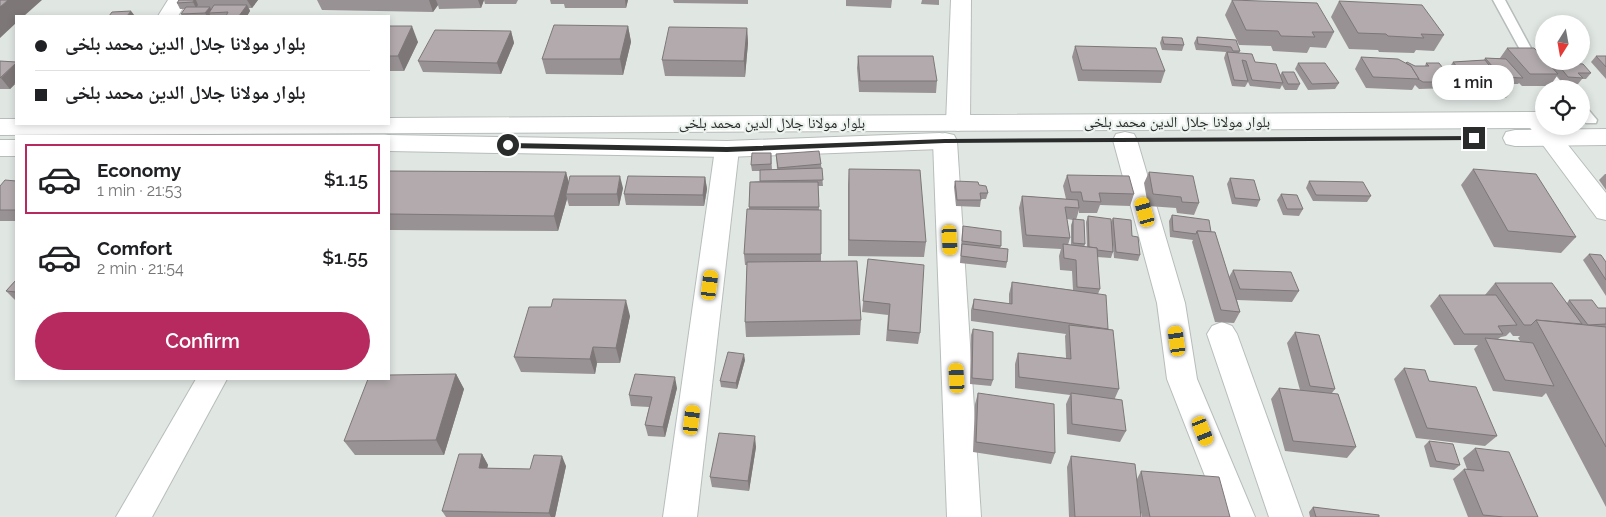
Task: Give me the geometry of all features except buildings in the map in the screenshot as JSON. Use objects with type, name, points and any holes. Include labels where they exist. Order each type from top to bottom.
[{"type":"main road","points":[[169,15],[178,0]]},
{"type":"main road","points":[[961,0],[952,132],[964,517]]},
{"type":"main road","name":"بلوار مولانا جلال الدین محمد بلخی","points":[[0,127],[79,129],[952,132],[1535,126]]},
{"type":"main road","name":"بلوار مولانا جلال الدین محمد بلخی","points":[[390,143],[727,149],[952,132],[1124,140],[1535,126]]},
{"type":"main road","points":[[1551,135],[1606,211]]},
{"type":"main road","points":[[1124,140],[1171,303],[1182,379],[1238,517]]},
{"type":"main road","points":[[0,148],[15,148]]},
{"type":"main road","points":[[680,517],[727,149]]},
{"type":"main road","points":[[1222,334],[1286,517]]},
{"type":"main road","points":[[133,517],[211,380]]},
{"type":"lane","points":[[1499,0],[1527,52],[1553,80]]},
{"type":"route","points":[[508,145],[727,149],[945,141],[1474,138]]}]
